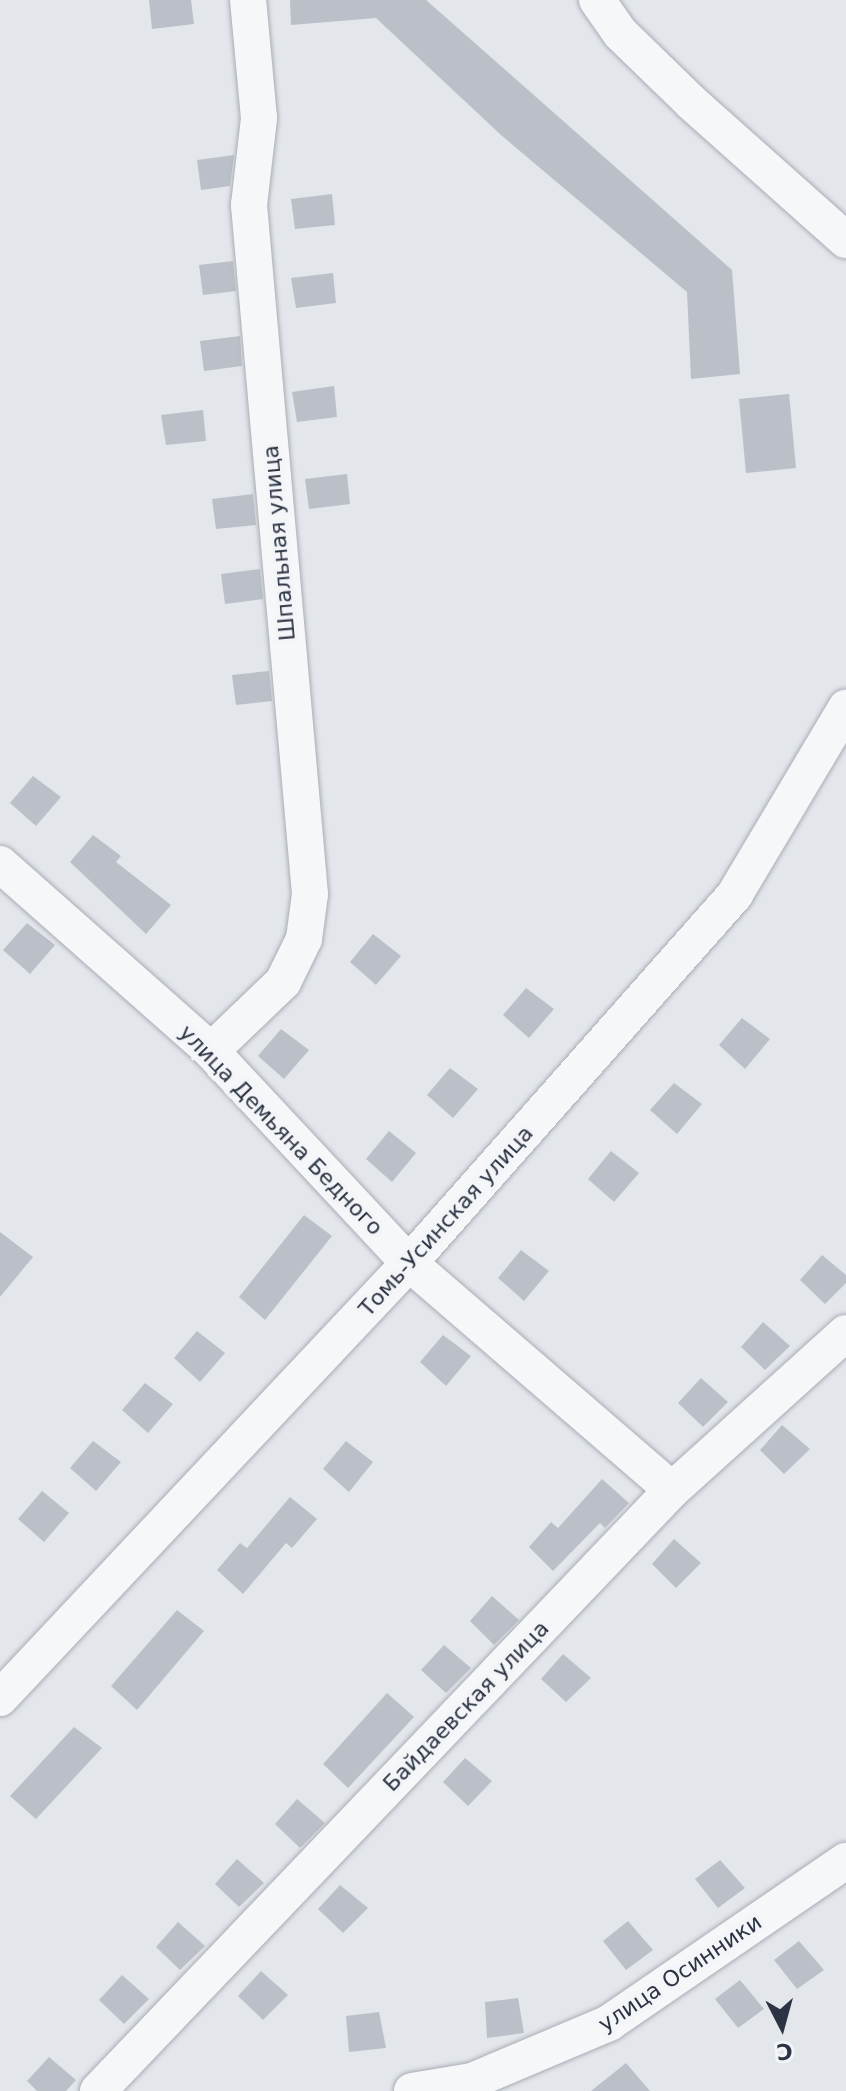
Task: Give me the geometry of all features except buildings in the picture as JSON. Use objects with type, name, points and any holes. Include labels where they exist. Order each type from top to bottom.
[{"type":"street","name":"Шпальная улица","points":[[211,1051],[283,982],[304,939],[310,894],[249,205],[259,118],[248,0]]},
{"type":"street","points":[[597,0],[620,33],[692,103],[846,240]]},
{"type":"street","name":"Томь-Усинская улица","points":[[0,1698],[409,1263],[735,894],[846,708]]},
{"type":"street","name":"улица Демьяна Бедного","points":[[4,877],[211,1051],[409,1263],[672,1490]]},
{"type":"street","name":"Байдаевская улица","points":[[98,2091],[672,1490],[846,1333]]},
{"type":"street","name":"улица Осинники","points":[[412,2091],[474,2086],[609,2023],[846,1861]]}]
